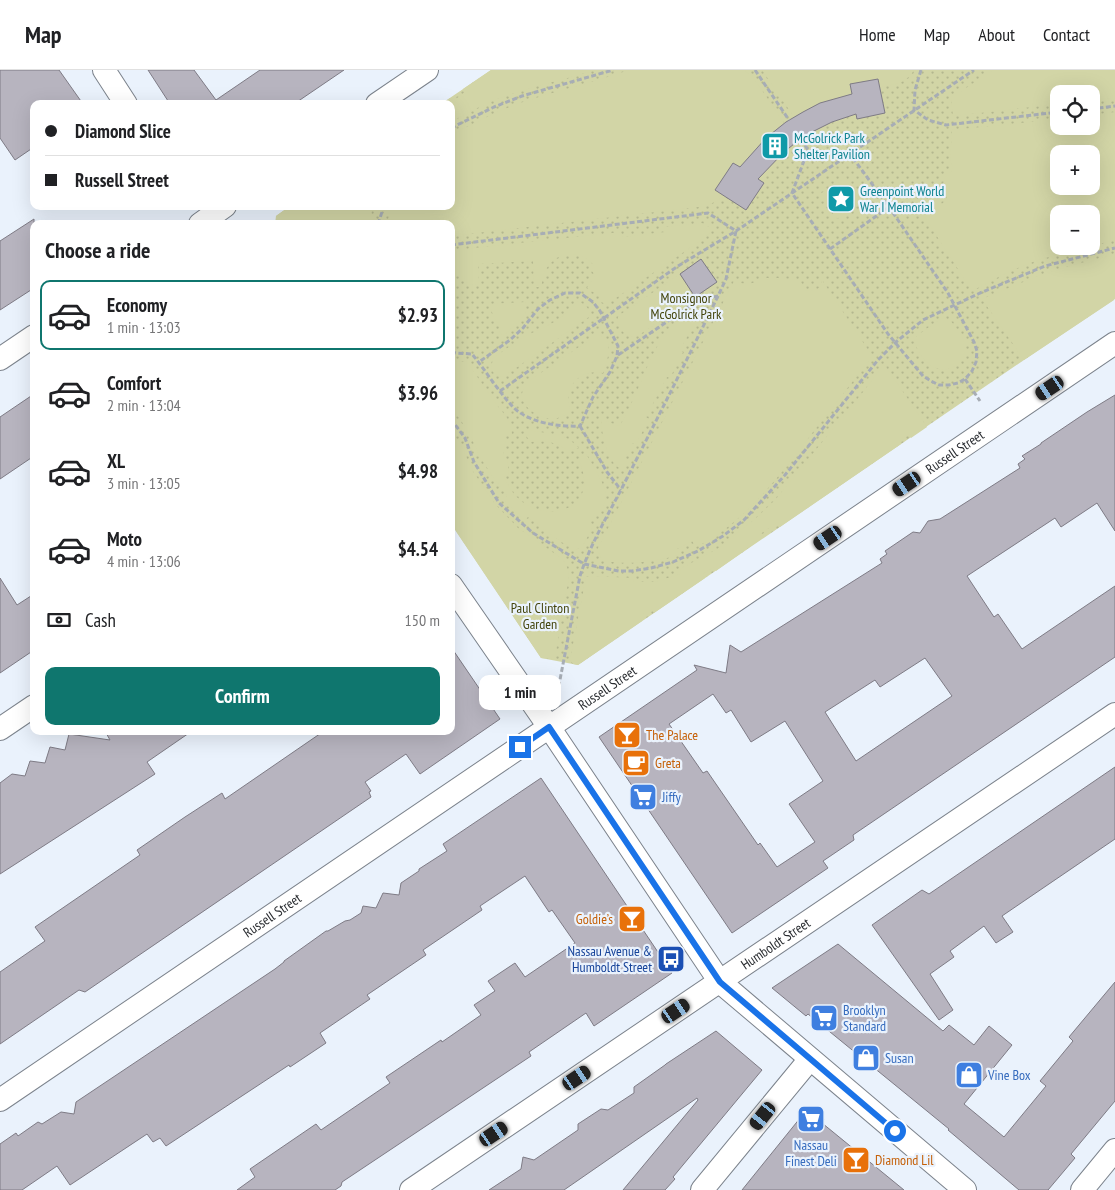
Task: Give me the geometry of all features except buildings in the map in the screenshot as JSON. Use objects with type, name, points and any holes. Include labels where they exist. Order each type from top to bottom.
[{"type":"street","points":[[104,70],[123,100]]},
{"type":"street","points":[[383,100],[427,70]]},
{"type":"street","points":[[202,218],[218,210]]},
{"type":"street","points":[[0,359],[30,339]]},
{"type":"street","name":"Russell Street","points":[[0,1100],[1115,343]]},
{"type":"street","points":[[455,591],[720,982],[965,1190]]},
{"type":"street","points":[[0,729],[30,709]]},
{"type":"street","name":"Humboldt Street","points":[[411,1190],[1115,714]]},
{"type":"street","points":[[702,1190],[810,1060]]},
{"type":"street","points":[[1082,1190],[1115,1150]]},
{"type":"path","points":[[455,126],[522,96],[613,70]]},
{"type":"path","points":[[755,70],[789,120]]},
{"type":"path","points":[[914,110],[915,90],[921,70]]},
{"type":"path","points":[[500,391],[691,258],[736,231],[974,70]]},
{"type":"path","points":[[1100,108],[1115,106]]},
{"type":"path","points":[[914,110],[928,120],[946,125],[1050,113]]},
{"type":"path","points":[[801,139],[808,150]]},
{"type":"path","points":[[792,193],[888,334],[923,376],[939,385],[958,383],[965,379],[972,371],[976,362],[976,351],[974,342],[948,293],[850,154],[808,150]]},
{"type":"path","points":[[792,193],[808,150]]},
{"type":"path","points":[[830,249],[889,207]]},
{"type":"path","points":[[455,245],[708,213],[736,231]]},
{"type":"path","points":[[558,690],[584,564],[593,542],[621,490],[726,279],[736,231]]},
{"type":"path","points":[[455,426],[465,438],[474,462],[499,503],[533,532],[584,564],[619,571],[651,568],[673,562],[698,551],[723,536],[744,520],[786,476],[872,368],[896,342],[923,320],[1045,266],[1115,248]]},
{"type":"path","points":[[479,362],[510,340],[523,328],[538,309],[550,300],[565,293],[580,293],[593,302],[604,318],[618,346],[617,356],[610,372],[593,397],[580,426]]},
{"type":"path","points":[[617,356],[696,302],[718,296]]},
{"type":"path","points":[[455,353],[472,354],[515,408],[531,418],[553,425],[566,427],[580,426]]},
{"type":"path","points":[[965,379],[980,401]]},
{"type":"path","points":[[580,426],[607,472],[621,490]]},
{"type":"green space","name":"Monsignor McGolrick Park","points":[[491,70],[1115,70],[1115,299],[578,665],[541,658],[456,531],[458,528],[455,524],[455,220],[276,220],[276,216],[284,210],[455,210],[455,100],[447,100]]},
{"type":"green space","points":[[491,70],[595,70],[503,97],[455,120],[454,100],[465,92],[463,89]]},
{"type":"green space","points":[[629,70],[745,70],[749,75],[751,74],[784,123],[761,143],[741,168],[733,163],[715,190],[725,196],[707,206],[455,236],[455,220],[388,220],[391,210],[455,210],[455,133],[517,104]]},
{"type":"green space","points":[[762,70],[914,70],[908,78],[900,83],[880,87],[878,79],[850,84],[852,94],[820,103],[794,117]]},
{"type":"green space","points":[[993,70],[997,72],[1001,70],[1115,70],[1115,98],[1100,100],[1100,85],[1050,85],[1050,105],[953,116],[951,98]]},
{"type":"green space","points":[[1115,112],[1115,240],[1100,244],[1100,205],[1050,205],[1050,255],[1057,255],[1010,271],[972,291],[924,216],[934,205],[941,204],[947,198],[942,188],[946,174],[951,172],[952,168],[950,162],[952,130],[1050,120],[1050,135],[1100,135],[1100,114]]},
{"type":"green space","points":[[846,177],[862,202],[837,219],[820,194]]},
{"type":"green space","points":[[284,210],[372,210],[370,220],[276,220],[276,216]]},
{"type":"green space","points":[[702,223],[709,227],[710,232],[706,237],[606,304],[601,302],[599,296],[587,288],[595,275],[591,270],[595,267],[587,259],[575,255],[567,254],[554,260],[545,272],[542,287],[534,287],[533,261],[478,264],[479,284],[469,285],[462,276],[455,273],[455,251],[621,232],[622,237],[665,232],[664,227]]},
{"type":"green space","points":[[1115,254],[1115,294],[1112,296],[1114,300],[1024,360],[982,299],[1040,275]]},
{"type":"green space","points":[[680,274],[695,297],[639,335],[631,336],[625,334],[617,321],[618,317]]},
{"type":"green space","points":[[762,278],[800,280],[805,290],[809,291],[820,287],[822,280],[872,356],[775,481],[746,512],[730,525],[696,547],[692,541],[677,549],[679,555],[642,562],[603,561],[597,550],[734,281],[748,284]]},
{"type":"green space","points":[[578,301],[588,309],[589,317],[503,377],[493,372],[491,369],[493,358],[525,336],[556,321]]},
{"type":"green space","points":[[525,302],[526,313],[503,336],[498,330],[501,328],[493,316],[490,304]]},
{"type":"green space","points":[[703,305],[705,309],[698,326],[694,324],[680,350],[683,352],[670,378],[667,377],[646,417],[649,419],[636,444],[633,443],[624,459],[627,461],[625,467],[621,469],[608,454],[601,419],[619,426],[627,414],[662,339],[676,324]]},
{"type":"green space","points":[[944,318],[952,323],[960,334],[965,343],[965,351],[964,357],[956,365],[951,368],[939,369],[927,363],[914,342],[918,335]]},
{"type":"green space","points":[[598,334],[607,339],[609,348],[603,373],[594,372],[587,374],[575,382],[569,395],[571,412],[549,419],[539,416],[530,410],[522,398],[522,392],[526,383]]},
{"type":"green space","points":[[455,361],[467,362],[506,416],[512,435],[506,435],[503,459],[507,459],[509,474],[504,477],[514,494],[526,504],[540,510],[554,511],[567,508],[577,501],[583,491],[584,477],[578,459],[586,454],[601,481],[606,496],[601,511],[597,509],[590,523],[594,525],[582,547],[573,551],[568,550],[570,546],[561,542],[528,517],[525,520],[503,500],[507,496],[480,457],[460,419],[455,413]]},
{"type":"green space","points":[[884,364],[927,427],[911,438],[908,434],[899,441],[901,444],[780,527],[776,523],[759,535],[761,539],[716,571],[713,567],[702,575],[705,578],[654,613],[651,609],[639,617],[642,621],[578,665],[573,664],[570,660],[586,577],[633,578],[634,582],[654,582],[681,574],[680,569],[717,549],[755,519],[775,500]]},
{"type":"green space","points":[[523,427],[533,431],[561,435],[579,448],[569,451],[551,442],[530,442]]},
{"type":"green space","name":"Paul Clinton Garden","points":[[455,438],[460,442],[472,470],[495,504],[518,528],[561,558],[568,569],[569,577],[555,657],[552,659],[541,658],[455,530]]},
{"type":"place","name":"McGolrick Park Shelter Pavilion","points":[[775,146]]},
{"type":"place","name":"Greenpoint World War I Memorial","points":[[841,199]]},
{"type":"place","name":"The Palace","points":[[627,735]]},
{"type":"place","name":"Greta","points":[[636,763]]},
{"type":"place","name":"Jiffy","points":[[643,797]]},
{"type":"place","name":"Goldie’s","points":[[632,919]]},
{"type":"place","name":"Nassau Avenue & Humboldt Street","points":[[671,959]]},
{"type":"place","name":"Brooklyn Standard","points":[[824,1018]]},
{"type":"place","name":"Susan","points":[[866,1058]]},
{"type":"place","name":"Vine Box","points":[[969,1075]]},
{"type":"place","name":"Nassau Finest Deli","points":[[811,1119]]},
{"type":"place","name":"Diamond Lil","points":[[856,1160]]},
{"type":"route","points":[[520,747],[549,727],[720,982],[895,1131]]}]
